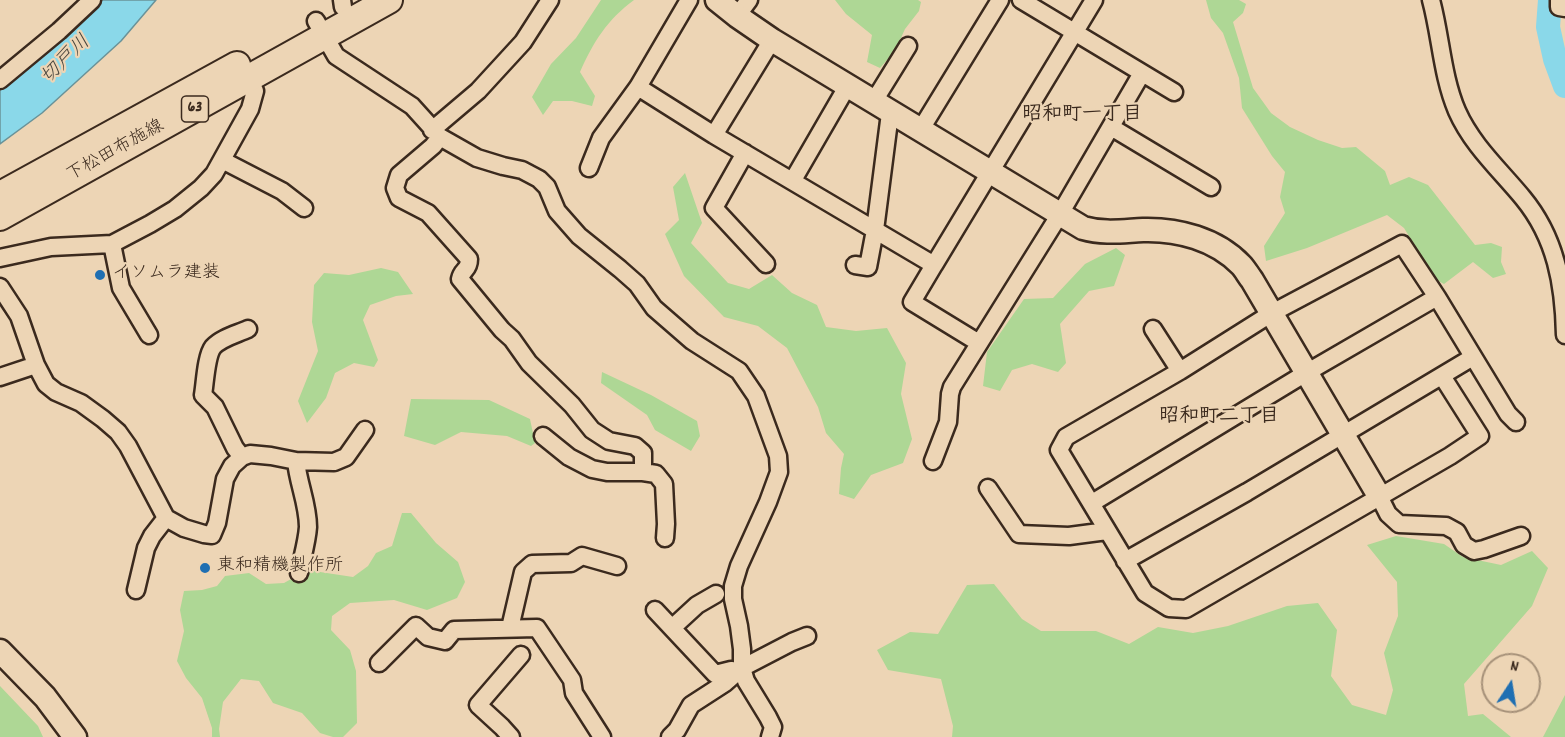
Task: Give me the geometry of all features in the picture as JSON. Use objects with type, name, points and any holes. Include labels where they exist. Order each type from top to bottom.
[{"type":"main road","name":"下松田布施線","points":[[0,217],[320,28],[389,0]]},
{"type":"main road","name":"下松田布施線","points":[[320,28],[347,2]]},
{"type":"main road","name":"下松田布施線","points":[[0,195],[245,71]]},
{"type":"street","points":[[0,80],[92,0]]},
{"type":"street","points":[[550,0],[523,42],[436,133],[433,146],[399,175],[395,188],[399,198],[428,213],[470,259],[469,266],[461,274],[460,279],[512,339],[529,363],[572,405],[592,430],[609,441],[635,446],[643,453],[643,472]]},
{"type":"street","points":[[590,168],[601,138],[638,87],[689,0]]},
{"type":"street","points":[[717,0],[743,8],[772,40],[1083,228],[1098,232],[1146,230],[1176,232],[1196,237],[1224,251],[1242,266],[1272,314],[1388,514],[1399,524],[1446,526],[1457,532],[1464,545],[1473,551],[1521,536]]},
{"type":"street","points":[[921,129],[1000,0]]},
{"type":"street","points":[[1021,0],[1173,92]]},
{"type":"street","points":[[979,343],[912,302],[1094,0]]},
{"type":"street","points":[[1431,0],[1446,78],[1458,112],[1475,142],[1525,201],[1541,225],[1554,253],[1563,295],[1565,335]]},
{"type":"street","points":[[1559,0],[1559,7],[1565,8]]},
{"type":"street","points":[[320,28],[336,56],[412,106],[436,133],[477,158],[522,170],[539,179],[547,187],[557,211],[579,236],[637,284],[654,309],[692,341],[739,371],[756,396],[778,456],[778,472],[768,502],[739,566],[733,586],[733,599],[742,649],[740,669],[773,728],[770,737]]},
{"type":"street","points":[[714,135],[772,40]]},
{"type":"street","points":[[874,101],[908,46]]},
{"type":"street","points":[[0,258],[51,247],[112,244],[175,209],[214,174],[250,109],[255,91],[245,71]]},
{"type":"street","points":[[933,461],[948,422],[952,387],[1060,214],[1142,73]]},
{"type":"street","points":[[793,180],[848,85]]},
{"type":"street","points":[[638,87],[714,135],[934,265]]},
{"type":"street","points":[[855,265],[868,267],[889,121],[893,113]]},
{"type":"street","points":[[1111,127],[1211,187]]},
{"type":"street","points":[[746,153],[714,208],[766,264]]},
{"type":"street","points":[[222,160],[282,192],[304,208]]},
{"type":"street","points":[[112,244],[121,288],[149,335]]},
{"type":"street","points":[[1442,376],[1480,436],[1186,609],[1169,608],[1145,592],[1059,450],[1066,437],[1272,314],[1402,244],[1508,414],[1516,422]]},
{"type":"street","points":[[0,287],[19,316],[36,365],[46,384],[56,392],[81,403],[118,432],[128,446],[166,518],[184,528],[212,534],[217,523],[225,479],[232,466],[242,457],[250,454],[296,461],[334,462],[346,457],[365,430]]},
{"type":"street","points":[[1092,503],[1306,373],[1437,297]]},
{"type":"street","points":[[242,457],[235,448],[215,407],[203,395],[210,353],[214,346],[248,329]]},
{"type":"street","points":[[1153,329],[1180,371]]},
{"type":"street","points":[[1125,561],[1247,492],[1473,357]]},
{"type":"street","points":[[0,377],[36,365]]},
{"type":"street","points":[[543,436],[569,458],[592,469],[607,472],[656,474],[664,484],[666,524],[664,538]]},
{"type":"street","points":[[296,461],[308,525],[299,573]]},
{"type":"street","points":[[988,488],[1019,534],[1069,536],[1107,531]]},
{"type":"street","points":[[136,590],[146,548],[166,518]]},
{"type":"street","points":[[510,628],[523,572],[532,564],[571,563],[582,556],[617,566]]},
{"type":"street","points":[[672,628],[697,605],[716,594]]},
{"type":"street","points":[[655,610],[715,674],[740,669]]},
{"type":"street","points":[[379,663],[416,626],[428,637],[445,640],[454,630],[537,628],[572,681],[574,693],[602,737]]},
{"type":"street","points":[[670,737],[677,730],[691,705],[725,683],[740,669],[807,636]]},
{"type":"street","points":[[0,651],[45,697],[75,737]]},
{"type":"street","points":[[511,737],[478,705],[521,655]]},
{"type":"green space","points":[[601,0],[634,0],[616,15],[602,32],[580,72],[595,96],[592,106],[572,101],[553,101],[543,115],[532,97],[551,64],[576,38]]},
{"type":"green space","points":[[835,0],[918,0],[921,2],[919,11],[905,29],[895,51],[880,68],[867,62],[872,35],[846,14]]},
{"type":"green space","points":[[1206,0],[1239,0],[1246,4],[1243,13],[1233,22],[1253,88],[1271,113],[1290,127],[1318,140],[1342,148],[1356,147],[1385,171],[1390,185],[1409,177],[1428,185],[1475,245],[1491,243],[1502,247],[1501,262],[1506,274],[1493,278],[1473,262],[1444,284],[1435,279],[1404,228],[1387,215],[1307,248],[1266,261],[1264,246],[1285,213],[1280,197],[1285,172],[1272,156],[1242,108],[1239,78],[1223,33],[1211,18]]},
{"type":"green space","points":[[685,173],[702,223],[691,243],[728,283],[749,289],[772,275],[792,293],[817,305],[826,327],[856,331],[887,328],[906,363],[901,394],[912,439],[903,463],[871,475],[854,499],[839,494],[844,454],[826,433],[818,407],[787,348],[758,326],[724,317],[684,276],[665,234],[679,220],[673,187]]},
{"type":"green space","points":[[1116,248],[1125,255],[1114,286],[1089,291],[1060,324],[1066,363],[1058,372],[1032,364],[1012,370],[1000,391],[983,386],[987,352],[1024,299],[1053,298],[1085,264]]},
{"type":"green space","points":[[381,268],[398,272],[413,294],[396,296],[370,305],[363,320],[378,360],[374,367],[354,363],[335,373],[326,398],[307,423],[298,401],[318,351],[312,322],[314,285],[324,273],[349,275]]},
{"type":"green space","points":[[602,372],[651,395],[697,421],[700,436],[691,451],[655,430],[647,415],[601,383]]},
{"type":"green space","points":[[411,399],[489,400],[530,419],[535,443],[531,446],[507,436],[461,432],[435,445],[404,436]]},
{"type":"green space","points":[[402,513],[411,513],[436,543],[458,562],[465,582],[457,598],[427,610],[394,600],[350,603],[332,616],[331,630],[350,650],[356,671],[357,723],[343,737],[320,733],[302,713],[273,703],[259,681],[241,679],[223,702],[220,737],[212,737],[212,728],[202,698],[186,678],[177,661],[184,631],[180,610],[184,591],[217,586],[225,576],[249,573],[266,584],[284,583],[307,570],[353,577],[368,566],[376,553],[392,546]]},
{"type":"green space","points":[[1396,536],[1444,544],[1463,557],[1501,565],[1532,551],[1548,568],[1532,606],[1491,653],[1481,653],[1481,664],[1464,684],[1468,716],[1483,714],[1511,737],[952,737],[953,726],[941,679],[888,670],[877,650],[910,632],[938,634],[967,585],[994,584],[1022,619],[1041,631],[1096,631],[1129,644],[1158,627],[1193,633],[1228,626],[1287,606],[1318,603],[1337,630],[1331,676],[1352,705],[1386,715],[1393,690],[1384,653],[1398,616],[1397,582],[1367,545]]},
{"type":"green space","points":[[0,686],[38,726],[43,737],[0,737]]},
{"type":"green space","points":[[1565,695],[1565,737],[1543,737]]},
{"type":"water","name":"切戸川","points":[[102,0],[156,0],[121,41],[42,113],[0,144],[0,88],[78,24]]},
{"type":"waterway","points":[[1550,0],[1548,27],[1555,59],[1565,86]]},
{"type":"place","name":"イソムラ建装","points":[[100,275]]},
{"type":"place","name":"東和精機製作所","points":[[205,568]]},
{"type":"district","name":"昭和町一丁目","points":[[1082,116]]},
{"type":"district","name":"昭和町二丁目","points":[[1219,418]]}]
